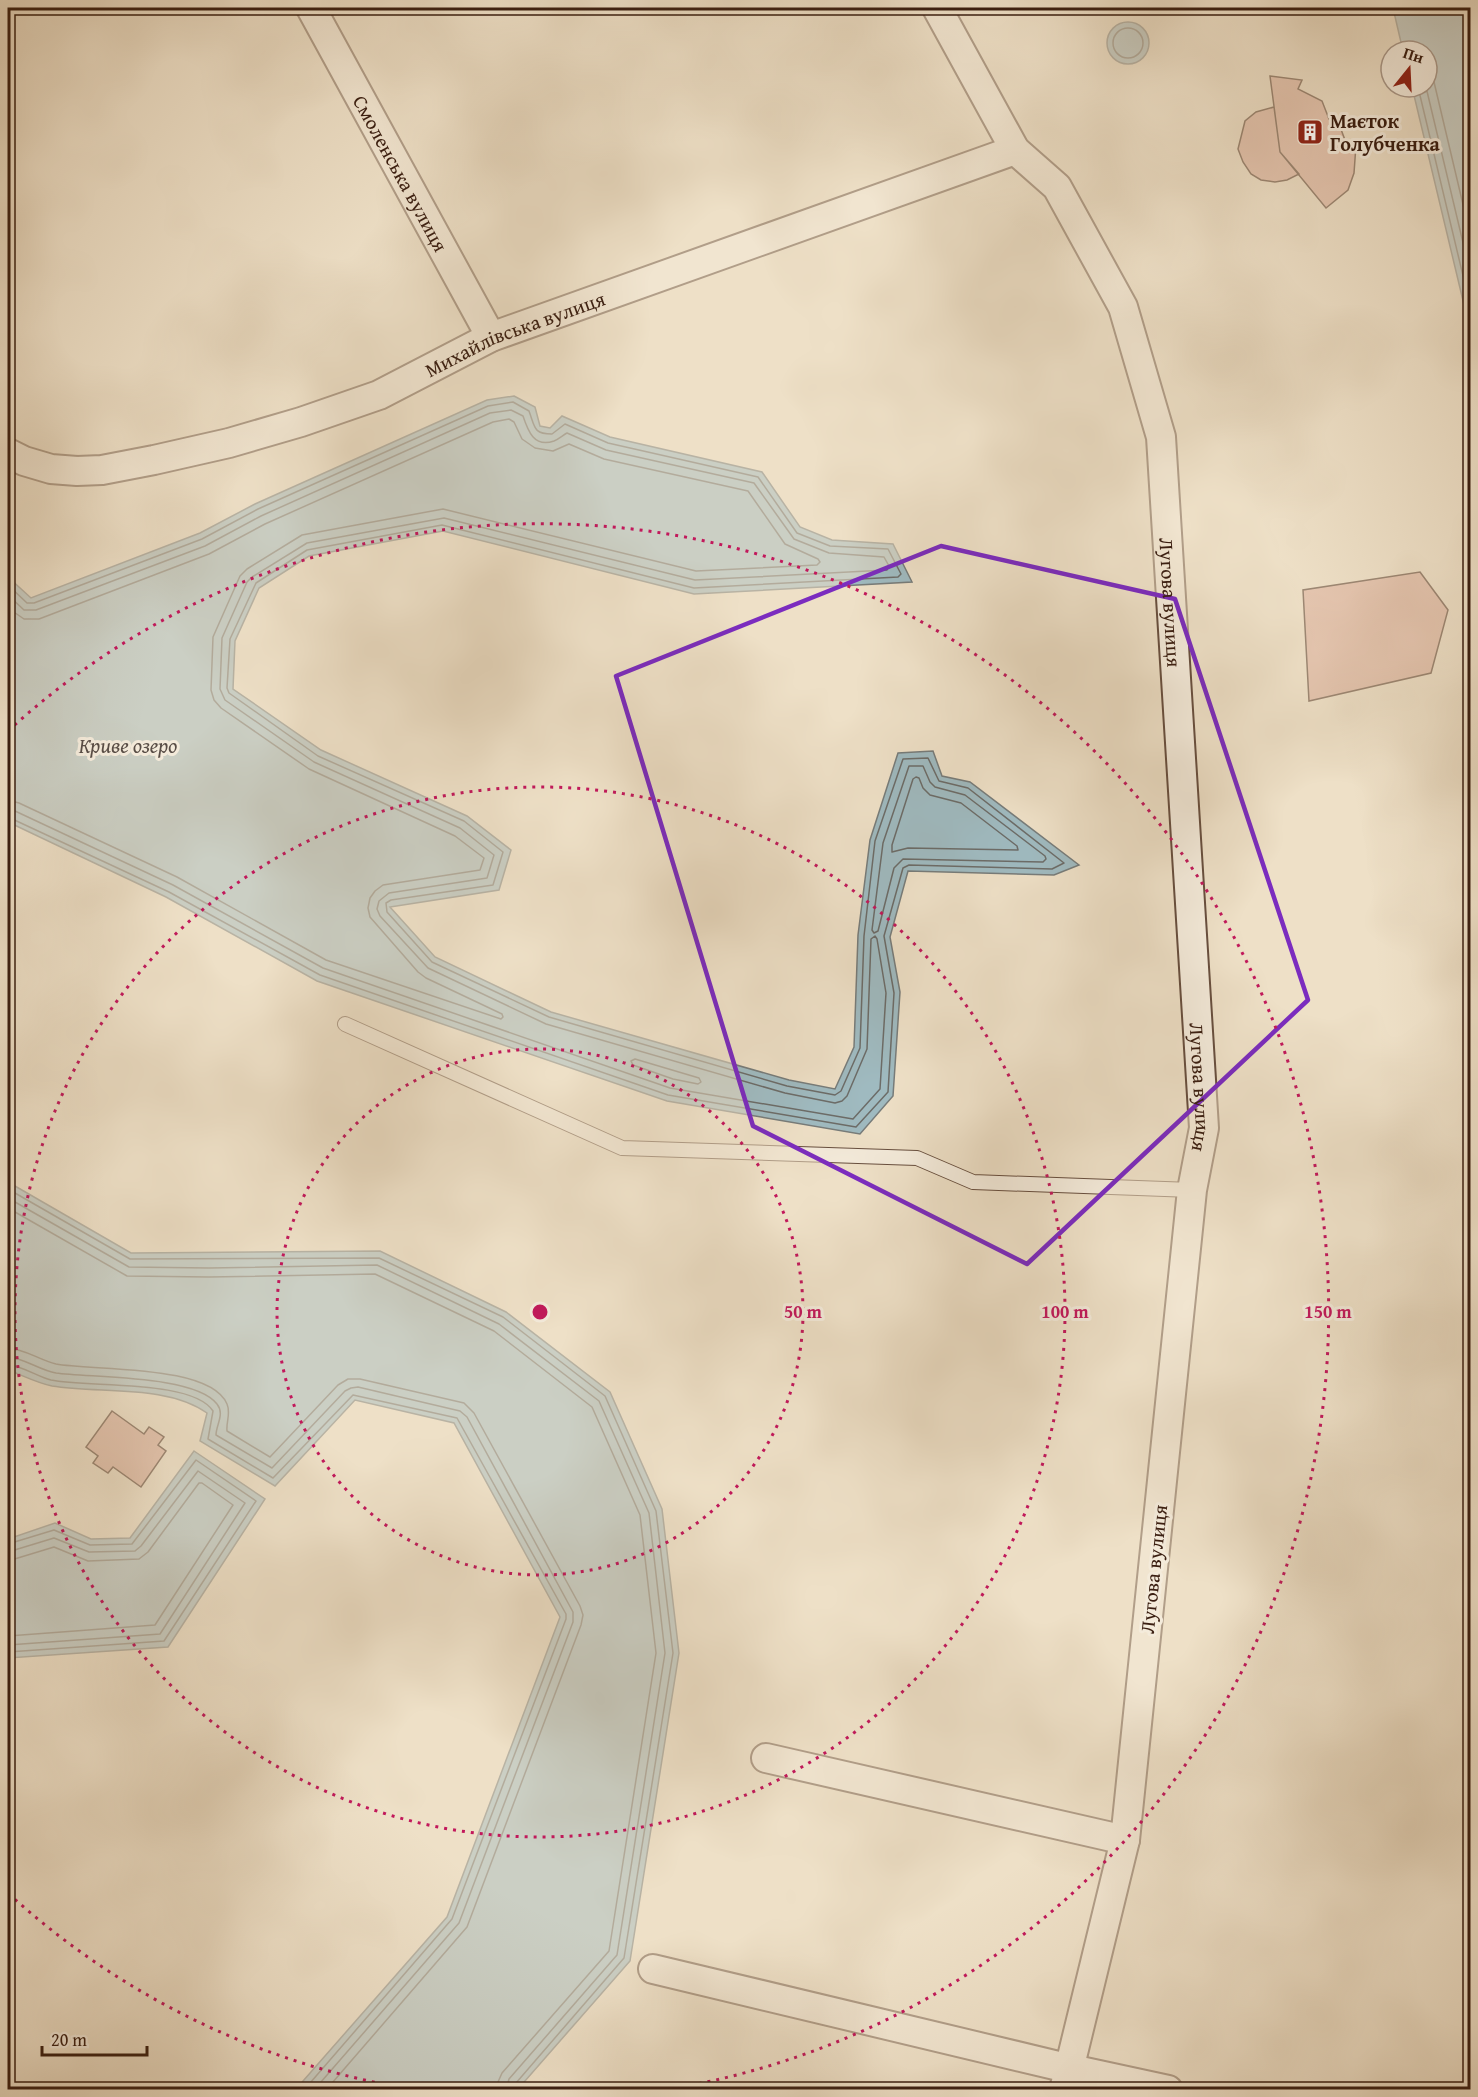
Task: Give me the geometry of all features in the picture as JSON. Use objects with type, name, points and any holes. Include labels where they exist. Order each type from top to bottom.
[{"type":"street","name":"Смоленська вулиця","points":[[311,8],[491,337]]},
{"type":"street","name":"Лугова вулиця","points":[[937,8],[1015,150],[1057,187],[1123,307],[1161,437],[1204,1128],[1192,1190],[1125,1840],[1065,2079]]},
{"type":"street","name":"Михайлівська вулиця","points":[[8,453],[24,461],[51,469],[102,470],[229,443],[301,422],[379,395],[491,337],[1015,150]]},
{"type":"street","points":[[766,1758],[1125,1840]]},
{"type":"street","points":[[653,1970],[1065,2079],[1168,2090]]},
{"type":"lane","points":[[345,1024],[622,1148],[917,1158],[974,1182],[1192,1190]]},
{"type":"highlighted area","points":[[941,546],[1175,599],[1308,1000],[1027,1264],[753,1126],[616,676]]},
{"type":"water","points":[[1393,8],[1470,8],[1470,330],[1415,99],[1439,99],[1439,39],[1400,39]]},
{"type":"water","points":[[1128,22],[1143,28],[1149,43],[1143,58],[1128,64],[1113,58],[1107,43],[1113,28]]},
{"type":"water","name":"Криве озеро","points":[[514,396],[535,407],[540,426],[550,428],[562,416],[610,437],[762,472],[800,527],[832,540],[893,544],[912,582],[694,594],[443,531],[309,556],[259,588],[235,641],[233,689],[321,750],[467,816],[511,850],[499,890],[390,907],[435,957],[551,1012],[789,1080],[835,1089],[854,1047],[858,935],[870,840],[898,753],[933,751],[942,776],[970,782],[1079,865],[1054,875],[908,871],[890,937],[900,992],[893,1096],[860,1134],[667,1101],[317,981],[166,897],[8,822],[8,577],[31,598],[200,533],[255,504],[487,400]]},
{"type":"water","points":[[8,1182],[131,1253],[380,1251],[506,1312],[610,1392],[662,1509],[679,1653],[630,1961],[518,2089],[296,2089],[447,1917],[560,1617],[454,1423],[355,1400],[275,1486],[200,1441],[207,1413],[191,1404],[153,1394],[52,1386],[8,1370]]},
{"type":"water","points":[[194,1451],[265,1499],[168,1647],[8,1658],[8,1539],[55,1523],[91,1539],[130,1538]]},
{"type":"building","name":"Маєток Голубченка","points":[[1270,76],[1302,80],[1298,89],[1322,101],[1329,119],[1336,116],[1348,148],[1356,145],[1354,173],[1348,190],[1326,208],[1280,152]]},
{"type":"building","points":[[1274,107],[1280,152],[1299,174],[1287,180],[1275,182],[1261,180],[1251,174],[1238,149],[1245,121],[1256,112]]},
{"type":"building","points":[[1420,572],[1448,610],[1431,673],[1309,701],[1303,590]]},
{"type":"building","points":[[112,1411],[144,1434],[149,1427],[164,1437],[158,1445],[166,1451],[141,1487],[113,1467],[108,1473],[93,1463],[98,1456],[86,1447]]},
{"type":"place","name":"Маєток Голубченка","points":[[1310,132]]}]
